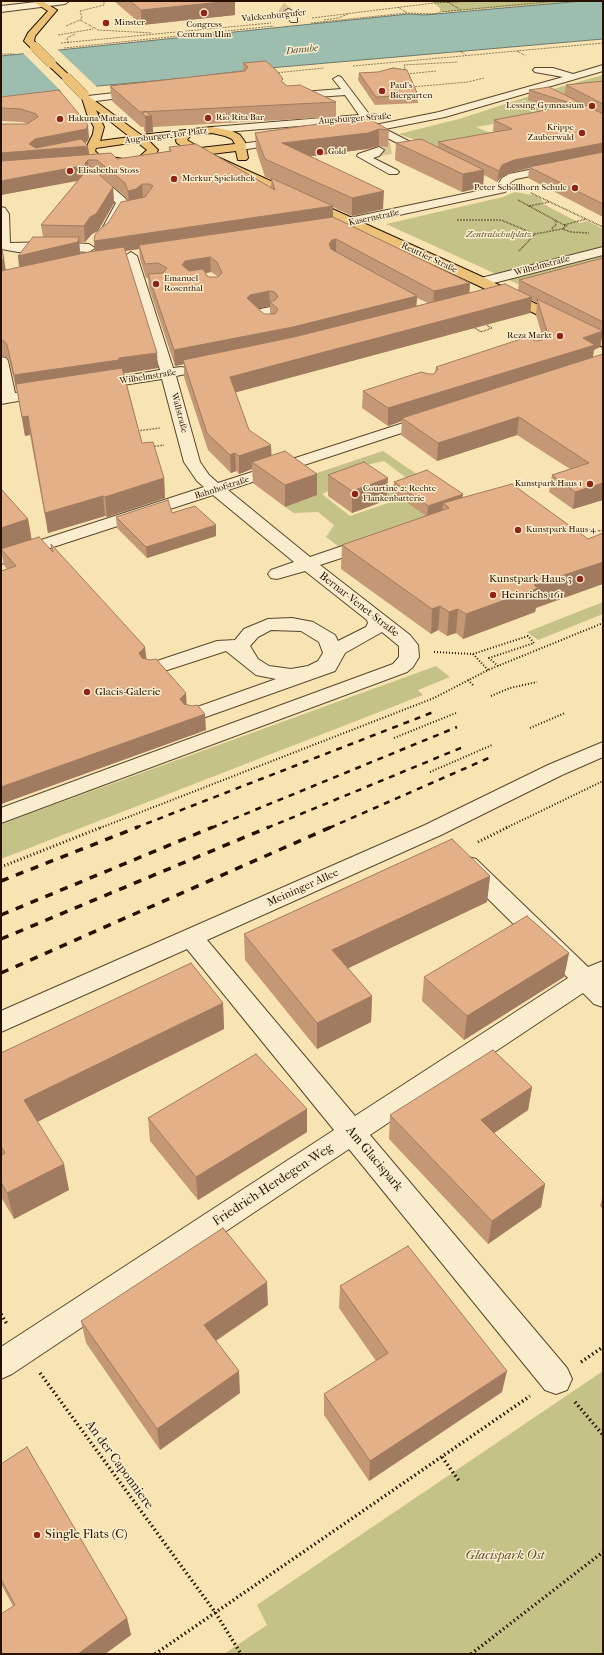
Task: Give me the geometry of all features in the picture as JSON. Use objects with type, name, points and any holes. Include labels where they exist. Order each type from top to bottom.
[{"type":"main road","points":[[33,46],[37,34],[55,15],[64,1]]},
{"type":"main road","points":[[36,2],[53,10],[31,34],[29,41],[86,97],[152,150],[150,155],[143,159]]},
{"type":"main road","points":[[86,97],[92,114],[99,127],[98,134],[90,146]]},
{"type":"main road","name":"Augsburger-Tor-Platz","points":[[159,157],[118,162],[96,158],[89,152],[90,146],[212,130],[228,133],[236,137],[240,147],[182,154]]},
{"type":"main road","name":"Reuttier Straße","points":[[188,132],[181,141],[183,144],[198,152],[482,282],[603,343]]},
{"type":"main road","points":[[240,147],[244,165],[253,178]]},
{"type":"street","points":[[1,8],[19,2],[64,1]]},
{"type":"street","points":[[1,8],[36,2]]},
{"type":"street","points":[[288,12],[294,20]]},
{"type":"street","name":"Augsburger Straße","points":[[343,133],[441,115],[603,68]]},
{"type":"street","points":[[538,70],[552,71],[574,76]]},
{"type":"street","points":[[338,79],[366,118],[367,123],[365,127],[358,131]]},
{"type":"street","points":[[537,88],[549,92]]},
{"type":"street","points":[[86,97],[152,92]]},
{"type":"street","points":[[288,96],[347,92]]},
{"type":"street","name":"Augsburger Straße","points":[[212,130],[366,118],[434,110],[498,98]]},
{"type":"street","points":[[375,128],[440,161]]},
{"type":"street","points":[[240,147],[298,139]]},
{"type":"street","points":[[390,148],[406,145]]},
{"type":"street","points":[[78,148],[90,146]]},
{"type":"street","points":[[379,150],[372,152],[375,154],[362,156],[393,172]]},
{"type":"street","points":[[481,181],[501,190],[509,178],[526,172],[603,158]]},
{"type":"street","points":[[88,164],[118,162]]},
{"type":"street","points":[[90,261],[86,258],[96,240],[109,228],[122,203],[121,200],[94,178]]},
{"type":"street","name":"Kasernstraße","points":[[320,228],[352,223],[501,190]]},
{"type":"street","points":[[117,212],[130,209]]},
{"type":"street","points":[[1,211],[3,214],[4,246],[18,248],[52,246],[96,240]]},
{"type":"street","name":"Wilhelmstraße","points":[[482,282],[603,251]]},
{"type":"street","name":"Wallstraße","points":[[131,256],[146,284],[168,374],[192,462],[203,478],[216,490]]},
{"type":"street","points":[[487,298],[504,294]]},
{"type":"street","points":[[270,311],[253,315],[270,325]]},
{"type":"street","points":[[1,361],[5,399],[64,390]]},
{"type":"street","name":"Wilhelmstraße","points":[[85,386],[168,374],[198,368]]},
{"type":"street","name":"Bahnhofstraße","points":[[1,559],[216,490],[443,414]]},
{"type":"street","name":"Bernar-Venet-Straße","points":[[216,490],[403,639],[410,650]]},
{"type":"street","name":"Bernar-Venet-Straße","points":[[307,563],[381,539]]},
{"type":"street","points":[[277,574],[307,563]]},
{"type":"street","points":[[193,715],[328,667],[333,656],[332,650],[328,639],[306,626],[292,624],[268,625],[251,633],[240,646],[249,661],[263,671],[291,674],[313,671],[325,665],[331,655],[335,652],[338,649],[386,631],[382,622]]},
{"type":"street","points":[[152,669],[219,646],[231,645],[279,684]]},
{"type":"street","points":[[1,816],[400,668],[406,663],[410,650]]},
{"type":"street","name":"Meininger Allee","points":[[1,1022],[192,939],[432,830],[603,749]]},
{"type":"street","points":[[432,830],[456,853],[526,930],[591,979]]},
{"type":"street","name":"Am Glacispark","points":[[192,939],[556,1379]]},
{"type":"street","name":"Friedrich-Herdegen-Weg","points":[[12,1357],[352,1133],[591,979],[603,955]]},
{"type":"path","points":[[80,11],[99,8],[104,5],[104,1]]},
{"type":"path","points":[[446,1],[461,10]]},
{"type":"path","name":"Valckenburgufer","points":[[61,42],[257,24],[397,7],[478,1]]},
{"type":"path","points":[[350,13],[338,18],[309,23],[407,13],[424,15],[557,1]]},
{"type":"path","points":[[397,7],[407,13]]},
{"type":"path","points":[[80,20],[93,29]]},
{"type":"path","points":[[64,48],[81,45],[260,28],[257,24]]},
{"type":"path","points":[[56,35],[77,33],[93,29],[159,34]]},
{"type":"path","points":[[68,42],[66,38],[77,33]]},
{"type":"path","points":[[55,45],[78,42],[81,45]]},
{"type":"path","points":[[352,66],[603,43]]},
{"type":"path","points":[[460,51],[466,56]]},
{"type":"path","points":[[1,54],[14,54]]},
{"type":"path","points":[[412,61],[416,65]]},
{"type":"path","points":[[410,77],[407,74],[404,65],[458,62]]},
{"type":"path","points":[[273,73],[329,68]]},
{"type":"path","points":[[407,74],[436,71]]},
{"type":"path","points":[[406,87],[468,82],[484,78]]},
{"type":"path","points":[[516,199],[564,225],[586,219]]},
{"type":"path","points":[[529,206],[550,202],[603,227]]},
{"type":"path","points":[[456,220],[502,220],[535,234]]},
{"type":"path","points":[[553,230],[552,228],[556,225],[555,220]]},
{"type":"path","points":[[562,229],[566,226],[564,225]]},
{"type":"path","points":[[517,253],[535,234],[562,229],[571,232],[596,232]]},
{"type":"path","points":[[475,328],[481,332],[492,328],[486,325]]},
{"type":"path","points":[[566,524],[572,529],[603,532]]},
{"type":"path","points":[[1,867],[434,698],[488,670],[603,623]]},
{"type":"path","points":[[410,650],[473,654],[528,636],[534,643],[489,658],[499,666]]},
{"type":"path","points":[[473,654],[488,670]]},
{"type":"path","points":[[468,680],[474,686]]},
{"type":"path","points":[[491,696],[510,688],[537,682]]},
{"type":"path","points":[[394,738],[456,713]]},
{"type":"path","points":[[530,728],[565,713]]},
{"type":"path","points":[[430,772],[492,745]]},
{"type":"path","points":[[456,853],[603,781]]},
{"type":"path","name":"An der Caponniere","points":[[1,1314],[12,1357],[226,1626],[241,1654]]},
{"type":"path","points":[[155,1654],[603,1347]]},
{"type":"path","points":[[556,1379],[603,1435]]},
{"type":"path","points":[[442,1456],[459,1481]]},
{"type":"path","points":[[471,1654],[603,1552]]},
{"type":"green space","points":[[431,1],[583,1],[443,12],[440,11],[440,8]]},
{"type":"green space","points":[[603,75],[603,85],[562,112],[476,127],[508,140],[445,151],[399,134],[459,119],[539,93]]},
{"type":"green space","name":"Zentralschulplatz","points":[[515,192],[537,196],[543,201],[541,203],[580,223],[587,221],[603,229],[603,267],[529,289],[386,224],[503,197]]},
{"type":"green space","points":[[383,451],[427,481],[430,519],[342,549],[326,537],[334,525],[318,512],[294,513],[285,507],[317,495],[296,480]],"holes":[[[384,461],[409,480],[380,492],[391,502],[350,516],[322,494],[360,476],[362,466]]]},
{"type":"green space","points":[[603,602],[603,614],[538,640],[527,632]]},
{"type":"green space","points":[[436,666],[450,677],[418,690],[423,695],[1,859],[1,824]]},
{"type":"green space","name":"Glacispark Ost","points":[[603,1371],[603,1654],[224,1654],[267,1625],[257,1605]]},
{"type":"water","name":"Danube","points":[[583,1],[603,1],[603,39],[258,69],[186,78],[98,86],[1,99],[1,56],[409,14],[424,15]]},
{"type":"pier","points":[[57,49],[98,88],[62,92],[23,53]]},
{"type":"building","points":[[130,1],[232,1],[141,10]]},
{"type":"building","points":[[266,61],[277,71],[283,79],[281,81],[287,86],[300,85],[336,102],[140,112],[110,86],[245,71],[248,67],[243,63]]},
{"type":"building","points":[[393,68],[407,70],[418,95],[376,97],[359,73],[378,72]]},
{"type":"building","points":[[603,81],[603,104],[566,85]]},
{"type":"building","points":[[549,87],[603,114],[603,143],[514,160],[502,165],[499,171],[438,142],[512,129],[494,120],[562,107],[562,103],[567,102],[529,90]]},
{"type":"building","points":[[59,90],[88,125],[86,129],[35,139],[29,144],[36,148],[81,139],[88,146],[1,153],[1,124],[27,124],[38,117],[36,114],[21,109],[1,108],[1,97]]},
{"type":"building","points":[[145,111],[152,116],[145,116],[143,114]]},
{"type":"building","points":[[366,117],[389,130],[379,129],[368,133],[282,143],[384,191],[352,198],[265,159],[255,133]]},
{"type":"building","points":[[421,139],[484,170],[463,174],[396,143]]},
{"type":"building","points":[[196,144],[275,190],[271,178],[333,206],[94,241],[95,235],[108,223],[121,202],[145,197],[153,186],[150,184],[142,184],[136,189],[128,191],[125,183],[97,160],[88,160],[85,163],[86,165],[1,181],[1,161],[111,153],[117,159],[171,151],[169,147]]},
{"type":"building","points":[[603,152],[603,204],[529,167]]},
{"type":"building","points":[[90,166],[113,187],[96,214],[90,217],[84,226],[41,225]]},
{"type":"building","points":[[333,217],[470,283],[434,291],[336,239],[332,240],[329,244],[331,249],[417,296],[293,327],[174,350],[148,274],[163,273],[167,268],[158,263],[145,264],[139,245]],"holes":[[[210,257],[217,262],[222,273],[218,277],[208,277],[203,269],[189,271],[182,265],[185,261]],[[269,291],[275,292],[278,297],[270,302],[278,309],[275,314],[264,314],[247,298],[250,295]]]},
{"type":"building","points":[[33,237],[79,237],[78,242],[18,256]]},
{"type":"building","points":[[1,245],[4,259],[1,260]]},
{"type":"building","points":[[124,247],[157,353],[14,375],[7,345],[1,340],[1,271],[89,252]]},
{"type":"building","points":[[603,258],[603,322],[519,280]]},
{"type":"building","points":[[505,284],[532,297],[230,377],[249,430],[271,445],[239,456],[235,453],[230,455],[207,433],[183,360],[294,337]]},
{"type":"building","points":[[537,299],[603,331],[583,338],[595,345],[388,408],[363,391],[421,372],[434,374],[438,369],[436,367],[527,337],[536,341],[542,340],[545,336],[543,332],[547,331]]},
{"type":"building","points":[[603,354],[603,483],[575,492],[552,475],[589,463],[519,417],[438,443],[402,418]]},
{"type":"building","points":[[122,368],[142,443],[153,442],[164,478],[105,497],[103,496],[45,513],[28,416],[22,417],[16,384]]},
{"type":"building","points":[[285,451],[317,474],[285,485],[252,462]]},
{"type":"building","points":[[364,462],[388,478],[352,491],[328,475]]},
{"type":"building","points":[[427,470],[463,494],[428,506],[394,482]]},
{"type":"building","points":[[512,484],[588,539],[603,533],[603,562],[534,585],[538,588],[466,614],[458,609],[449,612],[440,606],[432,609],[342,545],[449,508],[443,503]]},
{"type":"building","points":[[1,489],[28,519],[1,528]]},
{"type":"building","points":[[168,500],[172,513],[195,506],[216,525],[146,547],[116,517]]},
{"type":"building","name":"Glacis-Galerie","points":[[39,537],[53,552],[51,544],[145,647],[139,653],[142,658],[150,660],[156,659],[186,693],[180,699],[184,704],[192,706],[197,705],[205,714],[1,787],[1,571],[16,566],[1,549]]},
{"type":"building","points":[[452,839],[490,876],[332,950],[372,996],[317,1023],[244,934]]},
{"type":"building","points":[[527,916],[569,953],[467,1016],[424,977]]},
{"type":"building","points":[[191,963],[223,1003],[24,1100],[64,1164],[7,1193],[1,1182],[1,1156],[5,1153],[1,1146],[1,1053]]},
{"type":"building","points":[[493,1050],[532,1087],[481,1120],[545,1184],[492,1221],[390,1115]]},
{"type":"building","points":[[256,1054],[307,1109],[196,1177],[148,1118]]},
{"type":"building","points":[[223,1228],[267,1282],[204,1325],[239,1371],[157,1429],[81,1321]]},
{"type":"building","points":[[408,1246],[507,1371],[370,1461],[324,1394],[388,1353],[340,1286]]},
{"type":"building","name":"Single Flats (C)","points":[[27,1447],[127,1618],[78,1654],[1,1654],[1,1614],[15,1605],[1,1579],[1,1464]]},
{"type":"tunnel","points":[[281,7],[288,12]]},
{"type":"tunnel","points":[[379,150],[391,148]]},
{"type":"railway","points":[[135,828],[436,711]]},
{"type":"railway","points":[[211,828],[457,727]]},
{"type":"railway","points":[[267,828],[463,747]]},
{"type":"railway","points":[[329,828],[491,757]]},
{"type":"railway","points":[[1,881],[138,827]]},
{"type":"railway","points":[[1,915],[213,827]]},
{"type":"railway","points":[[1,939],[269,827]]},
{"type":"railway","points":[[1,973],[331,827]]},
{"type":"place","name":"Congress Centrum Ulm","points":[[204,13]]},
{"type":"place","name":"Minster","points":[[106,23]]},
{"type":"place","name":"Paul's Biergarten","points":[[382,91]]},
{"type":"place","name":"Lessing-Gymnasium","points":[[592,106]]},
{"type":"place","name":"Rio Rita Bar","points":[[208,118]]},
{"type":"place","name":"Hakuna Matata","points":[[60,119]]},
{"type":"place","name":"Krippe Zauberwald","points":[[582,133]]},
{"type":"place","name":"Gold","points":[[320,152]]},
{"type":"place","name":"Elisabetha Stoss","points":[[70,171]]},
{"type":"place","name":"Merkur-Spielothek","points":[[174,179]]},
{"type":"place","name":"Peter-Schöllhorn-Schule","points":[[575,188]]},
{"type":"place","name":"Emanuel Rosenthal","points":[[156,284]]},
{"type":"place","name":"Reza Markt","points":[[560,336]]},
{"type":"place","name":"Kunstpark Haus 1","points":[[590,484]]},
{"type":"place","name":"Courtine 2: Rechte Flankenbatterie","points":[[355,494]]},
{"type":"place","name":"Kunstpark Haus 4","points":[[518,530]]},
{"type":"place","name":"Kunstpark Haus 3","points":[[580,579]]},
{"type":"place","name":"Heinrichs 161","points":[[493,595]]},
{"type":"place","name":"Glacis-Galerie","points":[[87,692]]},
{"type":"place","name":"Single Flats (C)","points":[[37,1535]]}]
